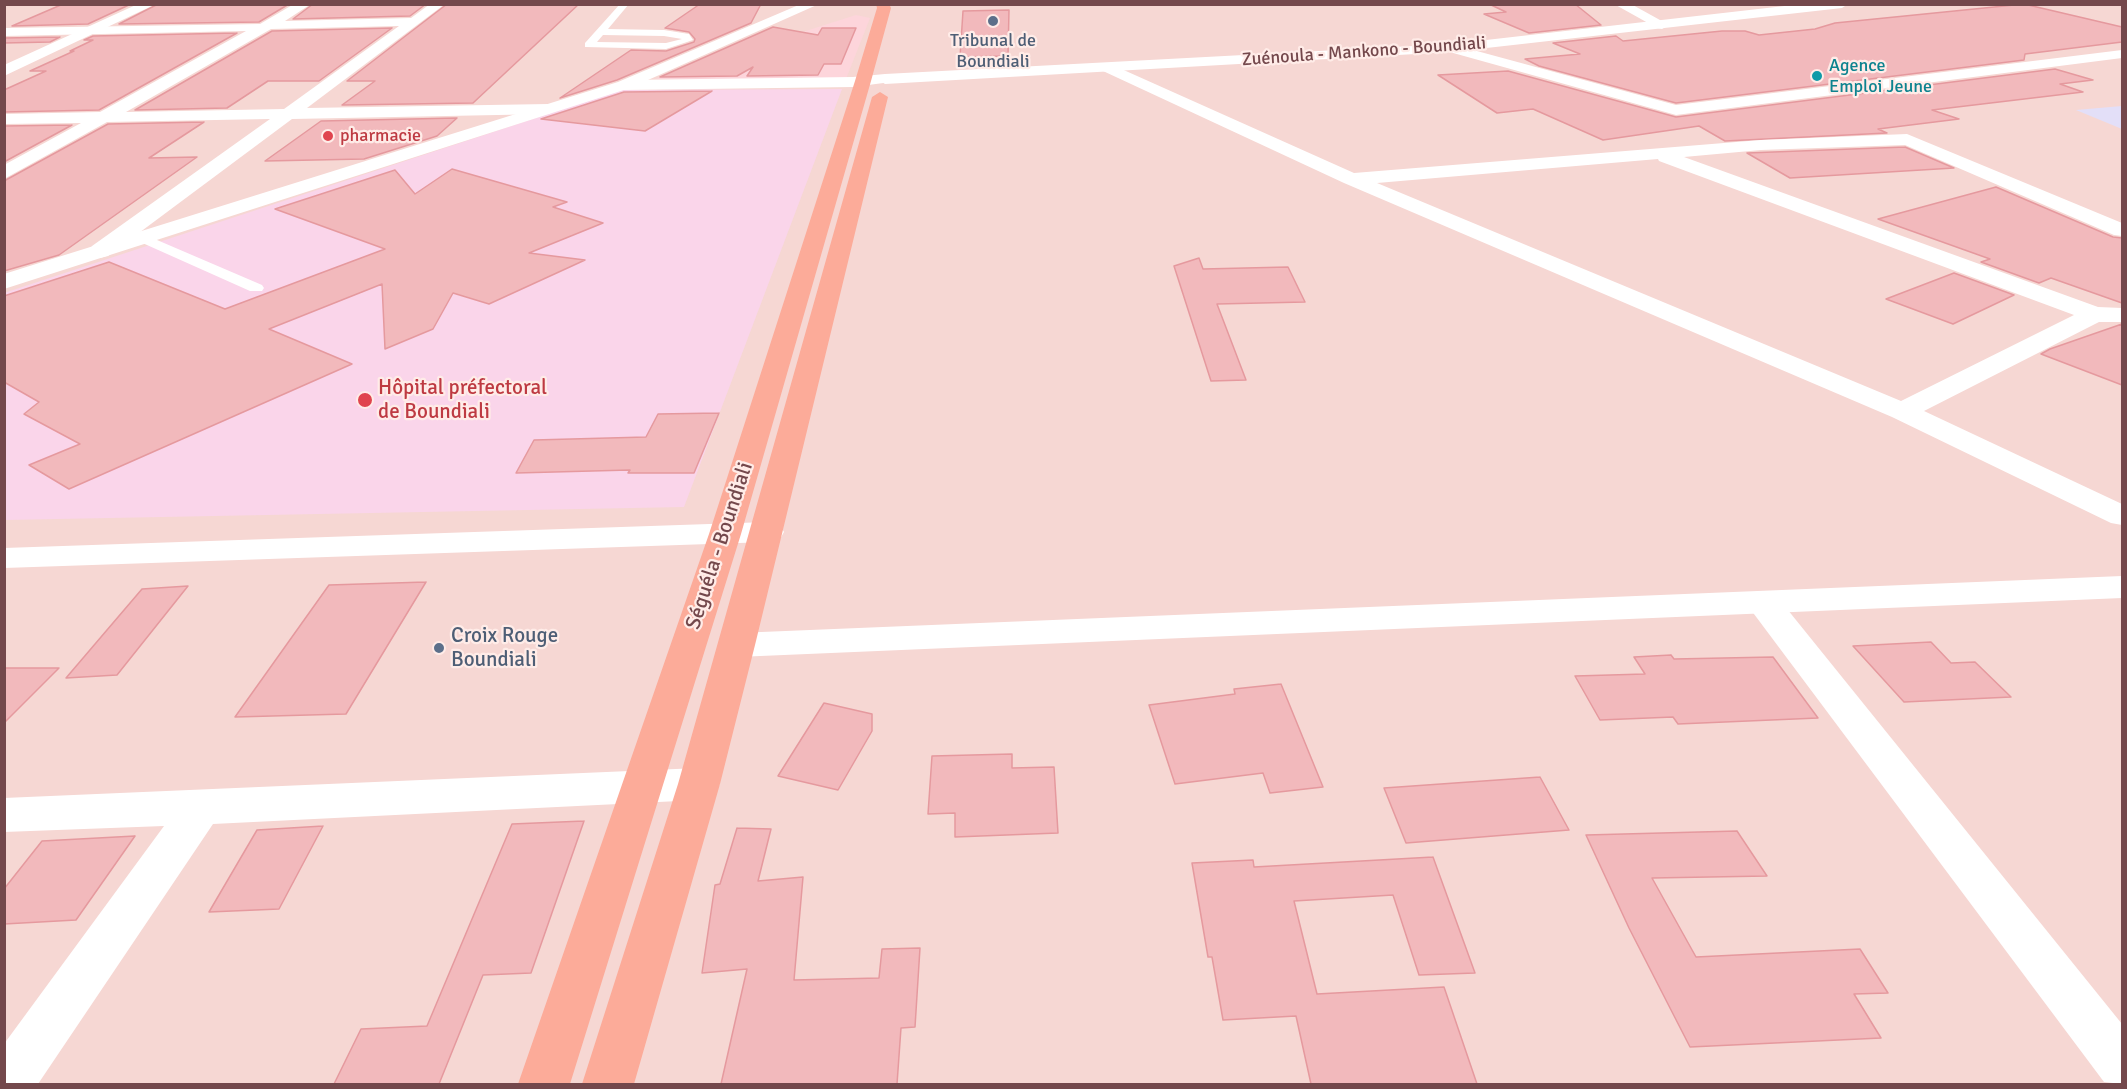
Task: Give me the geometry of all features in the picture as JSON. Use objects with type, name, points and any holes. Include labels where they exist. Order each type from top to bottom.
[{"type":"main road","name":"Séguéla - Boundiali","points":[[608,1084],[699,784],[768,532],[874,80],[884,8],[882,4]]},
{"type":"main road","name":"Séguéla - Boundiali","points":[[544,1084],[874,80],[903,4]]},
{"type":"street","points":[[4,71],[150,4]]},
{"type":"street","points":[[4,173],[262,26],[305,4]]},
{"type":"street","points":[[100,251],[286,113],[439,4]]},
{"type":"street","points":[[4,282],[624,85],[813,4]]},
{"type":"street","points":[[1620,4],[1662,25]]},
{"type":"street","name":"Zuénoula - Mankono - Boundiali","points":[[624,85],[874,80],[1451,48],[1842,4]]},
{"type":"street","points":[[4,32],[415,22]]},
{"type":"street","points":[[1451,48],[1676,110],[1708,123]]},
{"type":"street","points":[[1676,110],[2122,54]]},
{"type":"street","points":[[1108,68],[1350,179],[1902,411],[2122,516]]},
{"type":"street","points":[[4,119],[549,109]]},
{"type":"street","points":[[1729,132],[1761,145]]},
{"type":"street","points":[[1350,179],[1761,145],[1907,139],[2122,230]]},
{"type":"street","points":[[1656,153],[2095,314],[2122,315]]},
{"type":"street","points":[[1902,411],[2095,314]]},
{"type":"street","points":[[4,558],[768,532]]},
{"type":"street","points":[[737,645],[2122,587]]},
{"type":"street","points":[[1764,602],[2122,1064]]},
{"type":"street","points":[[4,815],[699,784]]},
{"type":"street","points":[[7,1084],[201,808]]},
{"type":"lane","points":[[612,21],[626,26],[686,36],[688,40],[666,46],[589,45],[625,4]]},
{"type":"lane","points":[[601,32],[664,33]]},
{"type":"lane","points":[[142,238],[256,288]]},
{"type":"shaded area","points":[[5,5],[2122,5],[2122,1084],[5,1084]]},
{"type":"shaded area","points":[[856,15],[870,18],[846,79],[655,79]]},
{"type":"shaded area","name":"Hôpital préfectoral de Boundiali","points":[[842,89],[684,507],[5,520],[4,293],[621,90]]},
{"type":"shaded area","points":[[2122,106],[2122,129],[2076,110]]},
{"type":"building","points":[[63,4],[131,4],[88,24],[12,26]]},
{"type":"building","points":[[158,4],[289,4],[259,22],[119,24]]},
{"type":"building","points":[[313,4],[426,4],[410,16],[293,19]]},
{"type":"building","points":[[447,4],[579,4],[473,103],[342,105],[375,81],[347,81]]},
{"type":"building","points":[[700,4],[761,4],[751,23],[617,80],[560,98],[631,50],[666,51],[694,42],[695,39],[689,32],[665,28]]},
{"type":"building","points":[[1489,4],[1575,4],[1601,25],[1529,33],[1484,14],[1506,12]]},
{"type":"building","points":[[2024,4],[2122,27],[2122,42],[2025,54],[2024,60],[1676,103],[1539,66],[1525,59],[1580,54],[1553,43],[1616,36],[1623,41],[1722,31],[1745,31],[1759,35],[1815,29],[1835,23]]},
{"type":"building","points":[[1009,10],[1008,56],[960,57],[963,11]]},
{"type":"building","points":[[773,27],[818,35],[822,28],[856,28],[841,64],[824,64],[818,75],[747,76],[753,67],[737,76],[660,77]]},
{"type":"building","points":[[392,28],[319,81],[268,81],[227,108],[135,110],[272,31]]},
{"type":"building","points":[[237,33],[99,110],[4,112],[4,90],[46,71],[30,71],[74,51],[70,51],[93,40],[84,40],[93,36]]},
{"type":"building","points":[[60,37],[50,42],[4,43],[4,38]]},
{"type":"building","points":[[2055,69],[2093,80],[2060,84],[2083,92],[1932,110],[1959,119],[1878,129],[1887,133],[1725,141],[1699,126],[1603,140],[1533,109],[1497,113],[1438,75],[1508,71],[1676,117]]},
{"type":"building","points":[[712,91],[645,131],[541,119],[624,92]]},
{"type":"building","points":[[457,118],[437,136],[364,159],[265,161],[321,121]]},
{"type":"building","points":[[204,122],[149,158],[197,157],[59,255],[4,271],[4,181],[108,124]]},
{"type":"building","points":[[72,125],[4,162],[4,126]]},
{"type":"building","points":[[1905,147],[1954,168],[1790,178],[1747,153]]},
{"type":"building","points":[[452,169],[567,202],[553,207],[603,223],[529,253],[585,260],[489,304],[453,293],[433,329],[385,349],[382,284],[269,329],[352,364],[69,489],[29,465],[80,444],[24,414],[39,402],[4,382],[4,296],[109,262],[225,309],[385,249],[275,209],[395,170],[415,194]]},
{"type":"building","points":[[1996,187],[2113,237],[2122,238],[2122,303],[2051,278],[2039,283],[1981,262],[1990,259],[1878,219]]},
{"type":"building","points":[[1199,258],[1203,269],[1288,267],[1305,302],[1217,304],[1246,380],[1211,381],[1174,266]]},
{"type":"building","points":[[1954,273],[2014,295],[1953,324],[1886,299]]},
{"type":"building","points":[[2122,324],[2122,385],[2041,354],[2050,349]]},
{"type":"building","points":[[719,413],[694,473],[628,473],[630,470],[516,473],[534,440],[646,437],[658,414]]},
{"type":"building","points":[[426,582],[346,714],[235,717],[329,585]]},
{"type":"building","points":[[188,586],[117,675],[66,678],[142,589]]},
{"type":"building","points":[[1931,642],[1951,663],[1975,662],[2011,697],[1904,702],[1853,646]]},
{"type":"building","points":[[1671,655],[1674,659],[1773,657],[1818,718],[1678,724],[1673,717],[1600,720],[1575,676],[1645,674],[1634,657]]},
{"type":"building","points":[[4,668],[59,668],[4,723]]},
{"type":"building","points":[[1281,684],[1323,787],[1270,793],[1263,773],[1175,784],[1149,705],[1235,694],[1234,689]]},
{"type":"building","points":[[824,703],[872,714],[872,731],[838,790],[778,776]]},
{"type":"building","points":[[1012,754],[1012,768],[1054,767],[1058,833],[955,837],[955,813],[928,814],[932,756]]},
{"type":"building","points":[[1540,777],[1569,830],[1406,843],[1384,788]]},
{"type":"building","points":[[584,821],[531,973],[483,975],[439,1084],[334,1084],[361,1029],[427,1026],[512,824]]},
{"type":"building","points":[[323,826],[279,909],[209,912],[257,830]]},
{"type":"building","points":[[737,828],[771,829],[758,881],[803,877],[794,980],[879,978],[882,949],[920,948],[915,1027],[901,1028],[897,1084],[721,1084],[747,969],[702,973],[715,885],[720,884]]},
{"type":"building","points":[[1737,831],[1767,876],[1652,878],[1696,957],[1860,949],[1888,993],[1854,994],[1881,1038],[1690,1047],[1629,928],[1586,835]]},
{"type":"building","points":[[135,836],[76,920],[4,924],[4,889],[42,841]]},
{"type":"building","points":[[1433,857],[1475,973],[1419,975],[1393,895],[1294,901],[1317,994],[1444,987],[1477,1084],[1311,1084],[1296,1016],[1223,1020],[1212,957],[1208,957],[1192,863],[1253,860],[1254,867]]},
{"type":"place","name":"Tribunal de Boundiali","points":[[993,21]]},
{"type":"place","name":"Agence Emploi Jeune","points":[[1817,76]]},
{"type":"place","name":"pharmacie","points":[[328,136]]},
{"type":"place","name":"Hôpital préfectoral de Boundiali","points":[[365,400]]},
{"type":"place","name":"Croix Rouge Boundiali","points":[[439,648]]}]
